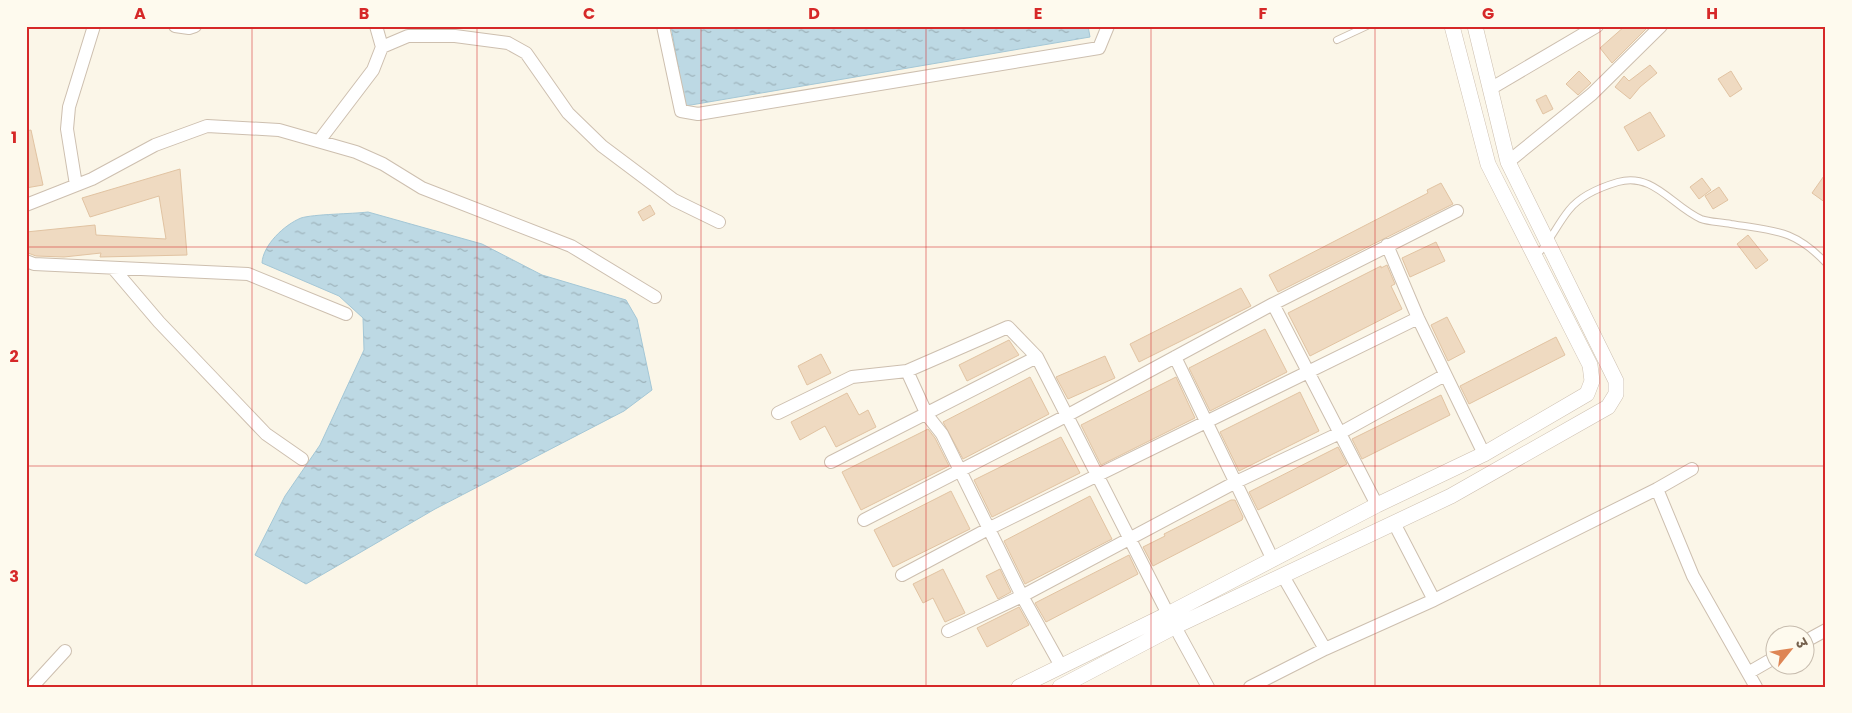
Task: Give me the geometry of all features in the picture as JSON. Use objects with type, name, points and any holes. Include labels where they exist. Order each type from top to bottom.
[{"type":"street","points":[[76,185],[67,129],[70,107],[94,26]]},
{"type":"street","points":[[175,26],[189,28],[195,26]]},
{"type":"street","points":[[319,141],[373,70],[382,47],[376,26]]},
{"type":"street","points":[[663,26],[681,111],[698,114],[1099,48],[1108,26]]},
{"type":"street","points":[[1060,687],[1273,560],[1377,505],[1484,454],[1587,394],[1592,381],[1590,365],[1488,164],[1452,26]]},
{"type":"street","points":[[1019,687],[1061,666],[1283,576],[1451,496],[1608,407],[1616,394],[1616,380],[1508,162],[1475,26]]},
{"type":"street","points":[[1490,89],[1597,26]]},
{"type":"street","points":[[1508,162],[1592,94],[1661,26]]},
{"type":"street","points":[[382,47],[408,36],[455,36],[508,43],[526,53],[568,113],[602,146],[674,200],[719,222]]},
{"type":"street","points":[[26,205],[76,185],[155,145],[207,126],[279,130],[319,141],[383,164],[422,188],[570,246],[655,297]]},
{"type":"street","points":[[864,520],[1068,415],[1273,304],[1457,211]]},
{"type":"street","points":[[1387,245],[1418,318],[1484,454]]},
{"type":"street","points":[[26,261],[34,264],[248,274],[346,314]]},
{"type":"street","points":[[113,268],[159,322],[266,434],[302,459]]},
{"type":"street","points":[[1273,304],[1307,371],[1342,432],[1377,505]]},
{"type":"street","points":[[902,575],[990,528],[1418,318]]},
{"type":"street","points":[[778,413],[852,377],[907,371],[1008,327],[1037,358],[1068,415],[1171,621],[1208,687]]},
{"type":"street","points":[[1175,357],[1205,424],[1236,482],[1273,560]]},
{"type":"street","points":[[830,462],[1037,358]]},
{"type":"street","points":[[907,371],[927,414],[934,421],[961,469],[1022,596],[1061,666]]},
{"type":"street","points":[[948,631],[1022,596],[1236,482],[1342,432],[1446,376]]},
{"type":"street","points":[[1250,687],[1325,649],[1434,600],[1657,489],[1692,469]]},
{"type":"street","points":[[1657,489],[1693,576],[1756,687]]},
{"type":"street","points":[[1394,523],[1434,600]]},
{"type":"street","points":[[1283,576],[1325,649]]},
{"type":"street","points":[[1814,637],[1826,630]]},
{"type":"street","points":[[32,687],[65,651]]},
{"type":"street","points":[[1748,673],[1764,664]]},
{"type":"lane","points":[[1336,40],[1367,26]]},
{"type":"lane","points":[[1535,256],[1548,244],[1569,210],[1580,198],[1618,182],[1635,180],[1653,185],[1702,219],[1778,232],[1799,239],[1810,246],[1826,263]]},
{"type":"water","points":[[671,26],[1088,26],[1090,37],[685,106]]},
{"type":"water","points":[[368,212],[482,244],[542,275],[626,300],[637,319],[652,390],[624,411],[435,509],[306,584],[255,555],[285,496],[320,445],[364,350],[363,318],[339,296],[262,263],[263,256],[270,243],[281,231],[301,218]]},
{"type":"building","points":[[1625,26],[1649,26],[1612,63],[1600,48]]},
{"type":"building","points":[[1650,65],[1657,73],[1640,87],[1630,99],[1615,87],[1624,76],[1629,81]]},
{"type":"building","points":[[1579,71],[1591,83],[1578,95],[1566,84]]},
{"type":"building","points":[[1731,71],[1742,89],[1730,97],[1718,79]]},
{"type":"building","points":[[1546,95],[1553,109],[1543,114],[1536,100]]},
{"type":"building","points":[[1650,112],[1665,136],[1638,151],[1624,127]]},
{"type":"building","points":[[31,130],[43,185],[26,188],[26,131]]},
{"type":"building","points":[[180,169],[187,255],[100,257],[101,253],[64,257],[36,256],[28,253],[26,232],[95,225],[96,235],[166,239],[159,196],[90,217],[82,198]]},
{"type":"building","points":[[1826,173],[1826,203],[1812,193]]},
{"type":"building","points":[[1702,178],[1711,190],[1699,199],[1690,187]]},
{"type":"building","points":[[1441,183],[1453,204],[1278,292],[1269,275],[1428,193],[1427,190]]},
{"type":"building","points":[[1719,187],[1728,200],[1713,209],[1705,196]]},
{"type":"building","points":[[650,205],[655,214],[643,221],[638,212]]},
{"type":"building","points":[[1748,235],[1768,260],[1756,269],[1737,244]]},
{"type":"building","points":[[1436,242],[1445,261],[1410,277],[1402,258]]},
{"type":"building","points":[[1387,265],[1395,284],[1391,286],[1402,309],[1310,356],[1288,313],[1381,266],[1381,268]]},
{"type":"building","points":[[1241,288],[1251,306],[1139,362],[1130,344]]},
{"type":"building","points":[[1447,317],[1465,352],[1448,361],[1431,325]]},
{"type":"building","points":[[1265,329],[1287,372],[1210,411],[1189,368]]},
{"type":"building","points":[[1556,337],[1565,355],[1469,404],[1460,386]]},
{"type":"building","points":[[1009,340],[1019,355],[967,381],[959,365]]},
{"type":"building","points":[[821,354],[831,373],[807,385],[798,366]]},
{"type":"building","points":[[1105,356],[1115,378],[1068,399],[1056,377]]},
{"type":"building","points":[[1030,377],[1049,414],[963,459],[943,422]]},
{"type":"building","points":[[1176,377],[1195,418],[1101,465],[1081,425]]},
{"type":"building","points":[[1300,392],[1319,431],[1239,471],[1220,432]]},
{"type":"building","points":[[847,393],[859,415],[868,410],[876,427],[836,447],[825,426],[800,440],[791,422]]},
{"type":"building","points":[[1441,395],[1450,415],[1362,459],[1352,439]]},
{"type":"building","points":[[928,429],[935,438],[949,466],[861,510],[842,472]]},
{"type":"building","points":[[1061,437],[1080,473],[992,517],[974,480]]},
{"type":"building","points":[[1338,447],[1347,464],[1258,510],[1249,492]]},
{"type":"building","points":[[951,491],[970,529],[893,567],[874,530]]},
{"type":"building","points":[[1090,496],[1112,539],[1025,584],[1004,541]]},
{"type":"building","points":[[1231,500],[1235,500],[1243,517],[1242,520],[1153,566],[1143,547],[1165,536],[1164,534]]},
{"type":"building","points":[[1129,555],[1138,574],[1046,622],[1035,603]]},
{"type":"building","points":[[943,569],[965,613],[945,622],[933,598],[923,603],[913,584]]},
{"type":"building","points":[[1000,569],[1011,592],[998,599],[986,576]]},
{"type":"building","points":[[1019,607],[1029,625],[987,647],[977,628]]}]
